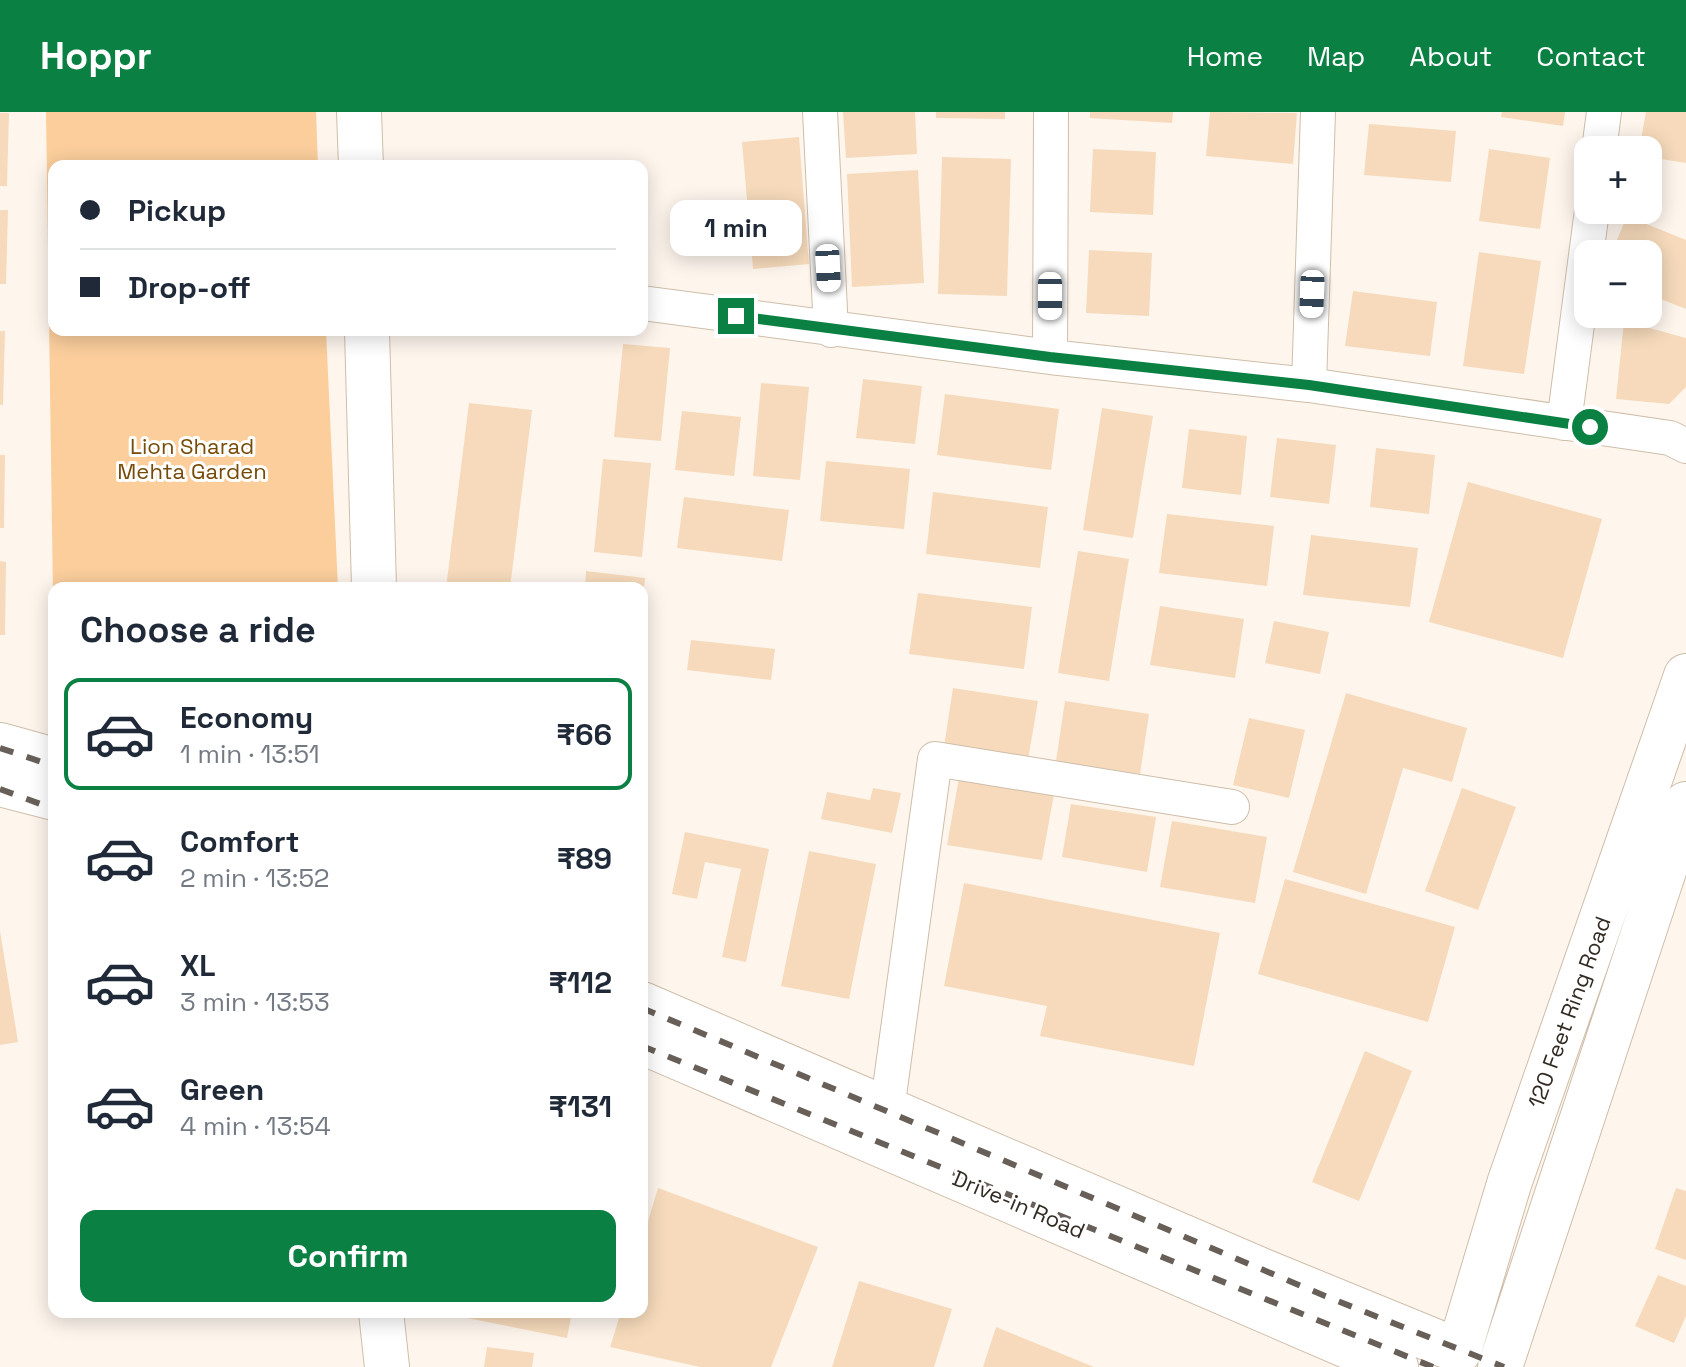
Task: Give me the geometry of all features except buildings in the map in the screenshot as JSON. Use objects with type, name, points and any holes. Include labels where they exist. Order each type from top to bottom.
[{"type":"main road","points":[[359,112],[361,160]]},
{"type":"main road","points":[[367,336],[374,582]]},
{"type":"main road","name":"120 Feet Ring Road","points":[[1477,1363],[1509,1184],[1686,676]]},
{"type":"main road","points":[[0,745],[48,758]]},
{"type":"main road","points":[[0,784],[48,796]]},
{"type":"main road","name":"120 Feet Ring Road","points":[[1477,1363],[1686,804]]},
{"type":"main road","points":[[648,1007],[1477,1363]]},
{"type":"main road","name":"Drive-in Road","points":[[648,1045],[1396,1367]]},
{"type":"main road","points":[[382,1318],[387,1367]]},
{"type":"street","points":[[820,112],[831,330]]},
{"type":"street","points":[[1050,357],[1051,112]]},
{"type":"street","points":[[1309,385],[1318,112]]},
{"type":"street","points":[[1601,136],[1604,112]]},
{"type":"street","points":[[1564,423],[1590,224]]},
{"type":"street","points":[[648,304],[1050,357],[1309,385],[1670,438],[1686,446]]},
{"type":"street","points":[[887,1110],[935,759],[1232,807]]},
{"type":"green space","name":"Lion Sharad Mehta Garden","points":[[46,112],[316,112],[318,160],[48,160],[48,251]]},
{"type":"green space","name":"Lion Sharad Mehta Garden","points":[[49,336],[326,336],[338,582],[53,582]]},
{"type":"railway","points":[[0,748],[48,764]]},
{"type":"railway","points":[[0,789],[48,807]]},
{"type":"railway","points":[[648,1011],[1325,1296],[1504,1367]]},
{"type":"railway","points":[[648,1048],[1433,1367]]},
{"type":"route","points":[[736,316],[1050,357],[1309,385],[1590,427]]}]
